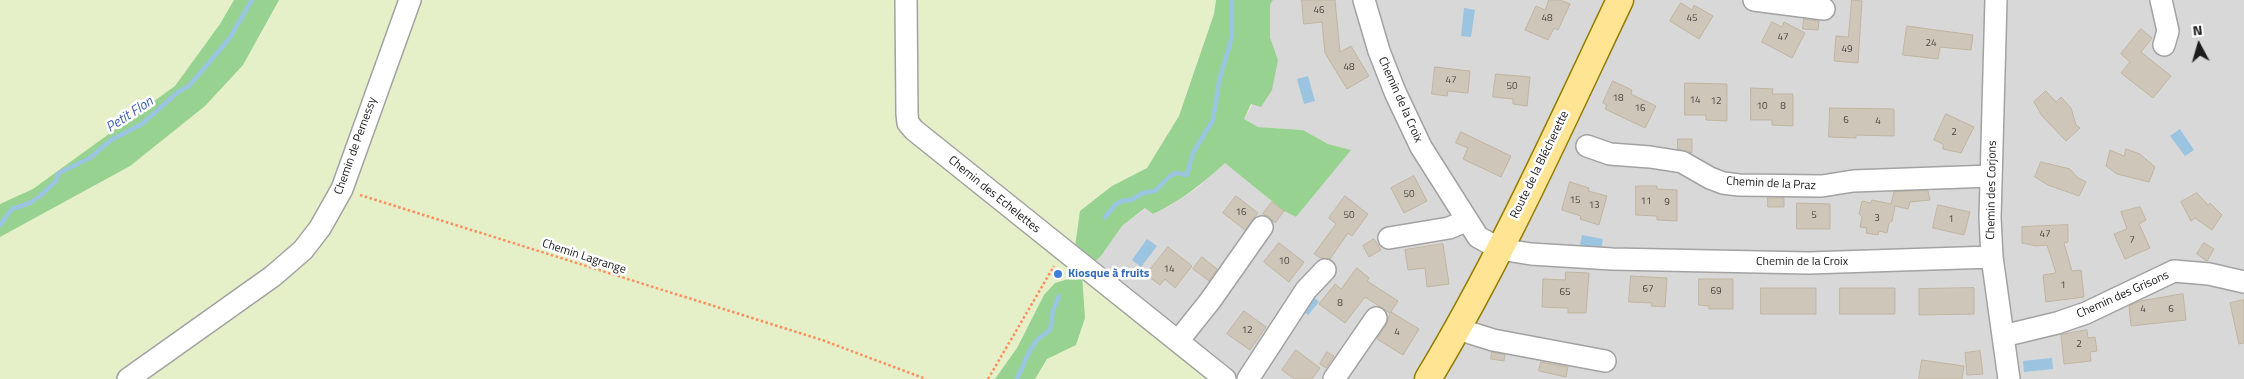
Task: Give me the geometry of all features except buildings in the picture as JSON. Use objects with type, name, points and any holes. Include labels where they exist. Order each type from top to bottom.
[{"type":"main road","name":"Route de la Blécherette","points":[[1428,379],[1458,329],[1500,249],[1620,0]]},
{"type":"street","name":"Chemin de Pernessy","points":[[128,379],[273,276],[296,256],[320,228],[342,189],[410,0]]},
{"type":"street","name":"Chemin des Echelettes","points":[[906,0],[906,104],[908,123],[914,130],[1225,379]]},
{"type":"street","name":"Chemin de la Croix","points":[[1364,0],[1379,50],[1409,124],[1478,237],[1500,249],[1524,253],[1612,259],[1809,263],[1992,257]]},
{"type":"street","points":[[1754,0],[1824,9]]},
{"type":"street","name":"Chemin des Corjons","points":[[1996,0],[1991,176],[1992,257],[2009,379]]},
{"type":"street","points":[[2161,0],[2168,31],[2164,45]]},
{"type":"street","name":"Chemin de la Praz","points":[[1588,146],[1610,154],[1682,162],[1710,178],[1723,183],[1738,185],[1822,186],[1853,181],[1991,176]]},
{"type":"street","points":[[1389,238],[1449,228],[1466,220]]},
{"type":"street","points":[[1178,341],[1215,294],[1262,227]]},
{"type":"street","points":[[1248,379],[1306,290],[1325,270]]},
{"type":"street","name":"Chemin des Grisons","points":[[2003,336],[2042,327],[2086,313],[2145,287],[2174,271],[2208,274],[2244,282]]},
{"type":"street","points":[[1334,379],[1376,318]]},
{"type":"street","points":[[1458,329],[1492,340],[1605,361]]},
{"type":"path","name":"Chemin Lagrange","points":[[342,189],[822,340],[926,379]]},
{"type":"path","points":[[988,379],[1063,250]]},
{"type":"shaded area","points":[[1273,0],[2244,0],[2244,379],[1232,379],[1089,267],[1101,256],[1122,226],[1146,208],[1153,214],[1166,208],[1196,189],[1225,162],[1284,211],[1296,217],[1350,150],[1328,144],[1303,130],[1258,127],[1244,119],[1278,60],[1270,37],[1270,5]]},
{"type":"green space","points":[[0,0],[1216,0],[1214,14],[1179,116],[1147,168],[1112,186],[1074,254],[1217,379],[0,379]]},
{"type":"green space","points":[[234,0],[279,0],[243,65],[205,106],[130,166],[0,237],[0,204],[33,189],[175,86],[220,24]]},
{"type":"green space","points":[[1216,0],[1273,0],[1270,5],[1270,37],[1278,60],[1272,90],[1261,107],[1251,104],[1244,119],[1258,127],[1303,130],[1328,144],[1351,150],[1296,217],[1284,211],[1225,163],[1191,191],[1163,209],[1153,214],[1145,208],[1122,226],[1101,256],[1089,267],[1074,254],[1080,211],[1112,186],[1147,168],[1179,116],[1214,14]]},
{"type":"green space","points":[[1082,275],[1085,318],[1076,345],[1047,359],[1035,379],[995,379],[1017,348],[1044,295],[1055,283]]},
{"type":"water","points":[[1464,8],[1475,10],[1471,37],[1461,36]]},
{"type":"water","points":[[1308,76],[1315,101],[1304,104],[1297,79]]},
{"type":"water","points":[[2180,129],[2194,150],[2185,156],[2170,136]]},
{"type":"water","points":[[1582,235],[1603,239],[1601,249],[1580,245]]},
{"type":"water","points":[[1147,239],[1157,246],[1141,267],[1132,260]]},
{"type":"water","points":[[1312,295],[1319,302],[1308,315],[1300,309]]},
{"type":"water","points":[[2052,358],[2053,369],[2024,372],[2023,361]]},
{"type":"waterway","name":"Petit Flon","points":[[0,225],[12,209],[30,203],[40,196],[56,181],[59,173],[90,158],[111,140],[142,124],[178,92],[189,86],[229,39],[252,0]]},
{"type":"waterway","points":[[1105,217],[1115,205],[1122,201],[1131,200],[1143,193],[1155,191],[1170,176],[1176,173],[1187,175],[1193,153],[1213,120],[1219,81],[1232,37],[1232,0]]},
{"type":"waterway","points":[[1017,379],[1029,352],[1037,340],[1050,330],[1053,311],[1059,296]]},
{"type":"place","name":"Kiosque à fruits","points":[[1058,274]]}]
